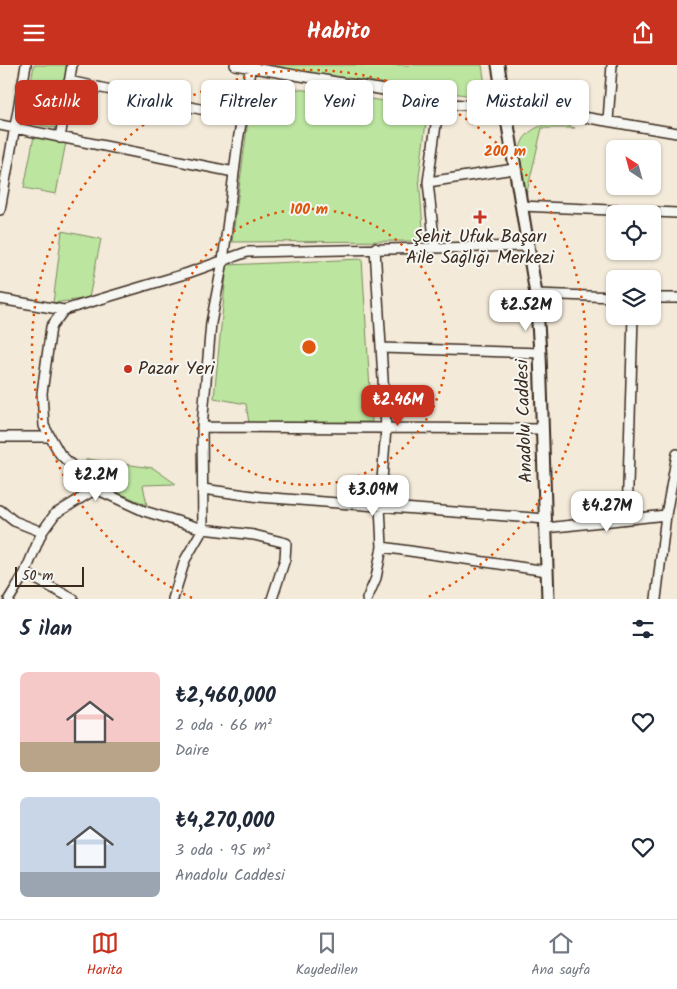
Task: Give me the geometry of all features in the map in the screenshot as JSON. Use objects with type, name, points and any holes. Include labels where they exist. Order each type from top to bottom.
[{"type":"street","points":[[0,210],[26,65]]},
{"type":"street","points":[[69,80],[72,65]]},
{"type":"street","points":[[235,65],[383,90]]},
{"type":"street","name":"Anadolu Caddesi","points":[[498,65],[500,80]]},
{"type":"street","points":[[608,121],[612,65]]},
{"type":"street","points":[[249,80],[251,67]]},
{"type":"street","points":[[98,87],[201,109]]},
{"type":"street","points":[[589,118],[677,133]]},
{"type":"street","points":[[0,125],[234,172]]},
{"type":"street","points":[[60,138],[62,125]]},
{"type":"street","points":[[173,599],[185,560],[203,529],[202,427],[211,323],[223,261],[241,125]]},
{"type":"street","points":[[435,249],[428,182],[436,125]]},
{"type":"street","name":"Anadolu Caddesi","points":[[506,125],[536,294],[543,429],[548,599]]},
{"type":"street","points":[[428,182],[514,169]]},
{"type":"street","points":[[521,206],[677,213]]},
{"type":"street","points":[[0,299],[64,310],[188,273],[247,252],[529,246]]},
{"type":"street","points":[[367,599],[376,578],[382,547],[380,505],[386,428],[375,249]]},
{"type":"street","points":[[536,294],[606,297]]},
{"type":"street","points":[[661,298],[677,298]]},
{"type":"street","points":[[64,310],[51,327],[42,393],[44,426],[48,437],[60,454],[96,489],[144,511],[203,529],[254,535],[286,543],[285,559],[272,599]]},
{"type":"street","points":[[627,519],[633,325]]},
{"type":"street","points":[[381,347],[540,353]]},
{"type":"street","points":[[202,427],[543,429]]},
{"type":"street","points":[[0,437],[48,437]]},
{"type":"street","points":[[656,599],[666,515],[676,470],[677,454]]},
{"type":"street","points":[[9,599],[25,573],[42,532],[55,514],[96,489]]},
{"type":"street","points":[[203,489],[260,497],[380,505],[546,524],[666,515]]},
{"type":"street","points":[[0,509],[14,521],[42,532]]},
{"type":"street","points":[[382,547],[547,571]]},
{"type":"street","points":[[25,573],[73,599]]},
{"type":"green space","points":[[34,65],[67,65],[64,80],[31,80]]},
{"type":"green space","points":[[256,65],[482,65],[484,80],[467,80],[467,95],[457,94],[457,80],[383,80],[383,83],[373,82],[373,80],[361,80]]},
{"type":"green space","points":[[295,89],[305,90],[305,125],[373,125],[373,99],[383,101],[383,125],[426,125],[419,177],[424,241],[232,242],[247,125],[295,125]]},
{"type":"green space","points":[[40,125],[57,125],[56,128]]},
{"type":"green space","points":[[545,125],[565,125],[575,128],[542,128],[525,200],[519,161],[520,150],[523,141],[529,133]]},
{"type":"green space","points":[[34,136],[66,142],[56,194],[24,188]]},
{"type":"green space","points":[[62,231],[101,239],[89,298],[53,303]]},
{"type":"green space","points":[[362,259],[372,422],[249,423],[246,404],[214,398],[227,265]]},
{"type":"green space","points":[[87,459],[153,468],[176,484],[143,485],[147,505],[112,490],[82,465]]},
{"type":"place","name":"Şehit Ufuk Başarı Aile Sağlığı Merkezi","points":[[480,217]]},
{"type":"place","name":"Pazar Yeri","points":[[128,369]]}]
